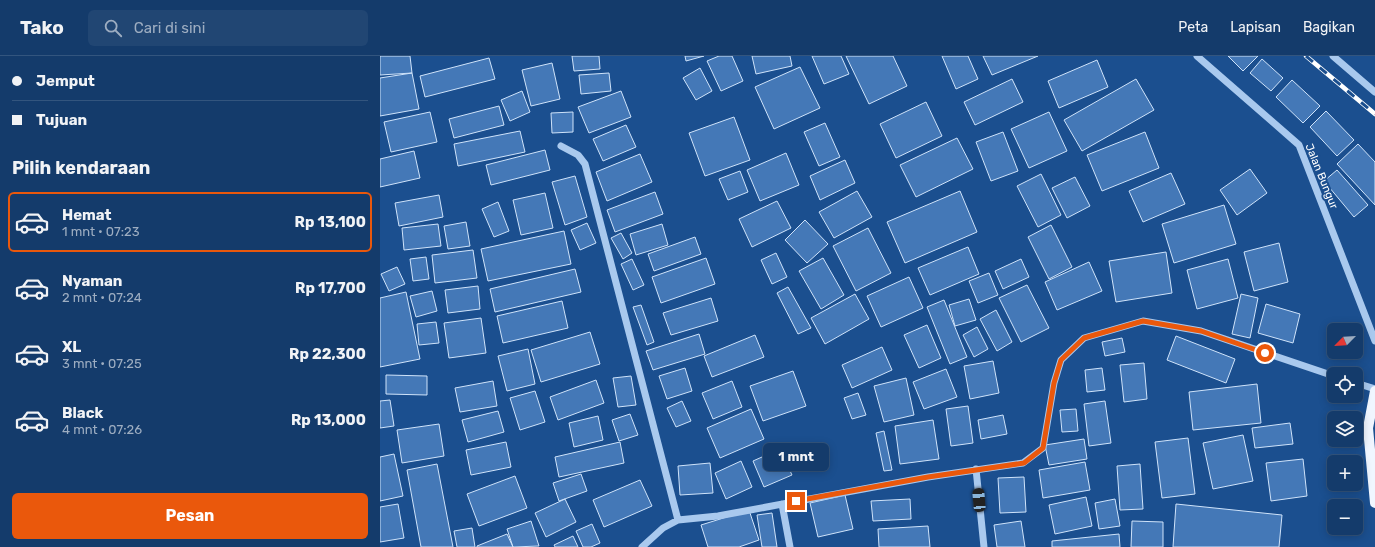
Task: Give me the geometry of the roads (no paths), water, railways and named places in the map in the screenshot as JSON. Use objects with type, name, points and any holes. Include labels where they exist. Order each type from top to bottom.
[{"type":"main road","points":[[1375,390],[1368,428],[1375,503]]},
{"type":"street","name":"Jalan Bungur","points":[[1197,56],[1299,145],[1375,341]]},
{"type":"street","points":[[1333,56],[1375,92]]},
{"type":"street","points":[[561,146],[578,155],[585,164],[678,520]]},
{"type":"street","points":[[642,547],[663,528],[678,520],[718,516],[976,470],[1024,463],[1043,448],[1054,383],[1061,360],[1084,338],[1143,321],[1201,331],[1327,374]]},
{"type":"street","points":[[1363,386],[1375,390]]},
{"type":"street","points":[[976,470],[984,547]]},
{"type":"street","points":[[782,504],[790,547]]},
{"type":"railway","points":[[1306,56],[1375,114]]}]
